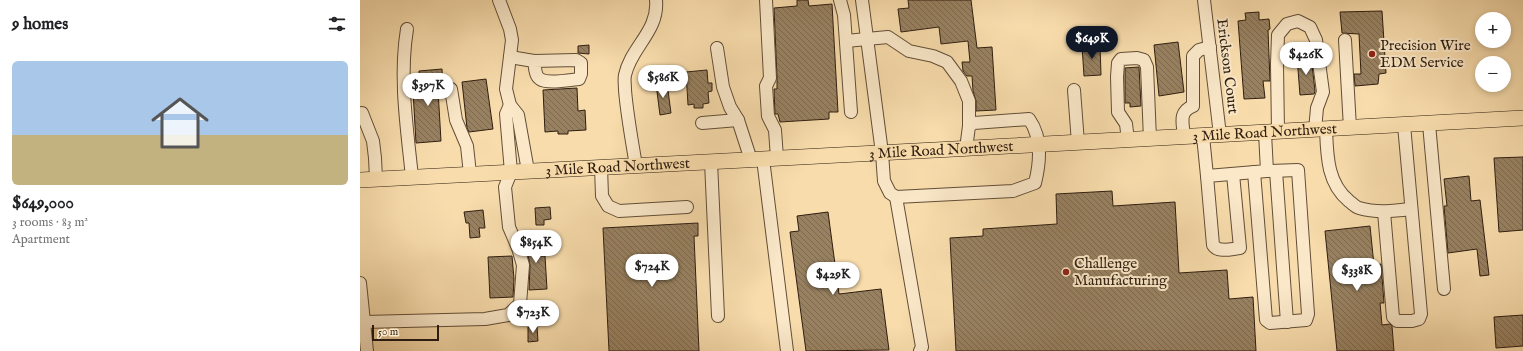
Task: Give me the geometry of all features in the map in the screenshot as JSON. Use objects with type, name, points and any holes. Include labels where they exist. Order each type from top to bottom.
[{"type":"main road","name":"3 Mile Road Northwest","points":[[360,180],[1078,143],[1523,118]]},
{"type":"street","points":[[499,0],[510,29],[512,40],[506,89],[510,105],[518,115],[528,171]]},
{"type":"street","points":[[636,166],[624,76],[631,59],[653,25],[657,7],[656,0]]},
{"type":"street","points":[[764,159],[775,130],[768,116],[767,109],[766,86],[770,78],[766,0]]},
{"type":"street","points":[[840,0],[844,15],[851,112]]},
{"type":"street","points":[[862,0],[882,153],[884,182],[890,193],[896,197],[1013,191],[1035,183],[1038,168],[1038,145],[1034,126],[1029,120],[974,123],[969,126]]},
{"type":"street","name":"Erickson Court","points":[[1204,0],[1220,135]]},
{"type":"street","points":[[1286,322],[1271,171],[1278,34],[1287,24],[1298,21],[1310,26],[1316,40],[1323,92],[1317,108],[1320,130],[1331,175],[1341,195],[1357,208],[1384,212],[1411,209]]},
{"type":"street","points":[[407,29],[404,48],[403,87],[412,177]]},
{"type":"street","points":[[846,40],[888,37],[909,51],[932,56],[947,62],[961,81],[969,101],[969,126],[966,148]]},
{"type":"street","points":[[1345,40],[1350,128]]},
{"type":"street","points":[[1184,137],[1183,114],[1185,109],[1193,106],[1193,56],[1199,50],[1210,47]]},
{"type":"street","points":[[717,48],[723,87],[730,107],[764,159],[787,351]]},
{"type":"street","points":[[510,57],[534,61],[576,60],[581,63],[582,74],[579,78],[573,79],[548,81],[540,79],[536,75],[534,61]]},
{"type":"street","points":[[1128,140],[1126,124],[1118,112],[1118,63],[1121,59],[1137,58],[1144,60],[1147,67],[1150,139]]},
{"type":"street","points":[[451,89],[456,120],[466,146],[470,174]]},
{"type":"street","points":[[1074,90],[1078,143]]},
{"type":"street","points":[[364,322],[485,319],[508,315],[520,304],[522,265],[518,248],[509,227],[505,187],[511,172],[506,114],[510,105]]},
{"type":"street","points":[[362,113],[373,140],[376,179]]},
{"type":"street","points":[[702,122],[738,120]]},
{"type":"street","points":[[1429,124],[1444,289]]},
{"type":"street","points":[[1384,212],[1393,317],[1397,322],[1419,319],[1421,314],[1404,125]]},
{"type":"street","points":[[1203,136],[1213,245],[1219,250],[1240,248],[1233,174]]},
{"type":"street","points":[[711,162],[718,316]]},
{"type":"street","points":[[601,167],[602,196],[608,206],[620,211],[687,207]]},
{"type":"street","points":[[1207,176],[1254,172],[1298,170],[1308,314],[1306,320],[1270,323],[1266,320],[1254,172]]},
{"type":"street","points":[[896,197],[922,347],[920,351]]},
{"type":"street","points":[[360,283],[365,349]]},
{"type":"building","points":[[797,0],[808,0],[809,6],[832,4],[838,112],[829,112],[829,119],[780,122],[778,114],[775,114],[774,89],[777,89],[777,78],[774,8],[797,6]]},
{"type":"building","points":[[908,0],[971,0],[977,48],[992,47],[996,110],[976,111],[972,76],[967,76],[963,71],[962,62],[970,62],[968,41],[941,44],[939,27],[901,32],[898,9],[909,8]]},
{"type":"building","name":"Precision Wire EDM Service","points":[[1382,11],[1386,73],[1379,74],[1378,84],[1355,86],[1354,74],[1361,74],[1359,34],[1342,33],[1340,12]]},
{"type":"building","points":[[1259,12],[1259,20],[1269,19],[1270,81],[1263,81],[1265,98],[1244,99],[1238,21],[1246,20],[1245,13]]},
{"type":"building","points":[[1178,42],[1184,92],[1159,96],[1154,45]]},
{"type":"building","points":[[589,45],[589,54],[578,53],[578,46]]},
{"type":"building","points":[[1100,45],[1101,75],[1084,76],[1082,46]]},
{"type":"building","points":[[1311,56],[1315,91],[1314,94],[1300,95],[1297,57]]},
{"type":"building","points":[[1139,67],[1141,106],[1130,107],[1130,103],[1125,103],[1125,68]]},
{"type":"building","points":[[442,69],[443,90],[438,90],[441,141],[416,143],[413,91],[420,91],[419,71]]},
{"type":"building","points":[[707,70],[708,83],[712,83],[712,91],[708,92],[709,103],[703,104],[703,108],[694,108],[694,104],[688,105],[686,72]]},
{"type":"building","points":[[486,79],[493,129],[469,132],[467,128],[462,82]]},
{"type":"building","points":[[667,83],[671,113],[660,115],[656,84]]},
{"type":"building","points":[[577,88],[578,111],[585,110],[586,130],[568,131],[568,134],[558,134],[558,131],[545,132],[543,90]]},
{"type":"building","points":[[1523,157],[1523,230],[1499,232],[1494,158]]},
{"type":"building","points":[[1469,176],[1471,201],[1480,200],[1489,275],[1480,276],[1477,249],[1448,253],[1444,206],[1447,206],[1444,179]]},
{"type":"building","name":"Challenge Manufacturing","points":[[1112,191],[1113,206],[1175,202],[1179,273],[1227,270],[1229,299],[1253,297],[1256,351],[956,351],[950,238],[983,236],[983,229],[1057,224],[1056,194]]},
{"type":"building","points":[[550,207],[551,219],[544,220],[544,225],[536,225],[535,208]]},
{"type":"building","points":[[483,210],[485,228],[479,228],[480,237],[470,238],[469,223],[466,223],[464,212]]},
{"type":"building","points":[[828,212],[839,294],[881,289],[889,350],[806,351],[790,232],[799,231],[797,216]]},
{"type":"building","points":[[698,223],[698,236],[694,236],[699,351],[609,351],[603,228]]},
{"type":"building","points":[[1370,226],[1374,265],[1381,264],[1384,303],[1380,303],[1382,325],[1390,324],[1392,326],[1394,351],[1337,351],[1325,231]]},
{"type":"building","points":[[538,233],[540,256],[545,256],[547,289],[529,290],[530,265],[526,234]]},
{"type":"building","points":[[512,256],[514,279],[513,297],[490,298],[488,257]]},
{"type":"building","points":[[1523,315],[1523,346],[1496,348],[1494,317]]},
{"type":"building","points":[[528,327],[537,327],[538,341],[528,342]]},
{"type":"place","name":"Precision Wire EDM Service","points":[[1372,54]]},
{"type":"place","name":"Challenge Manufacturing","points":[[1066,272]]}]
